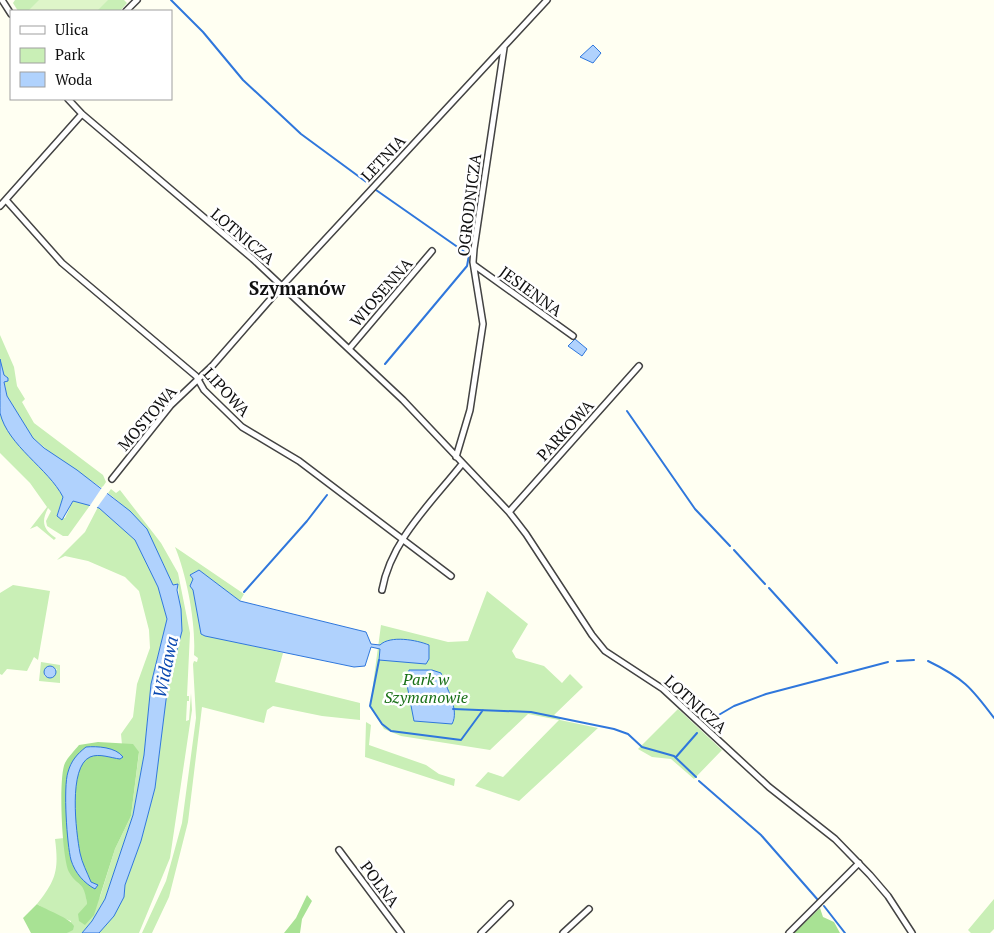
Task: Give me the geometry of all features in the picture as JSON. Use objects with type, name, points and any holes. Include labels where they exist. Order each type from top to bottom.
[{"type":"street","points":[[127,10],[137,0]]},
{"type":"street","points":[[504,48],[547,0]]},
{"type":"street","points":[[3,1],[10,12]]},
{"type":"street","name":"OGRODNICZA","points":[[382,590],[386,570],[401,540],[459,461],[470,410],[483,324],[474,265],[476,233],[504,48]]},
{"type":"street","name":"LETNIA","points":[[282,286],[504,48]]},
{"type":"street","name":"LOTNICZA","points":[[69,100],[82,114],[282,286],[403,400],[509,512],[526,534],[592,636],[605,650],[663,689],[768,787],[835,839],[860,863],[888,896],[912,933]]},
{"type":"street","points":[[0,206],[82,114]]},
{"type":"street","name":"LIPOWA","points":[[6,200],[62,263],[198,380],[204,390],[242,427],[298,461],[451,576]]},
{"type":"street","name":"WIOSENNA","points":[[348,349],[432,252]]},
{"type":"street","name":"JESIENNA","points":[[474,265],[573,336]]},
{"type":"street","name":"MOSTOWA","points":[[112,479],[171,405],[198,380],[282,286]]},
{"type":"street","name":"PARKOWA","points":[[509,512],[639,366]]},
{"type":"street","name":"POLNA","points":[[339,850],[401,933]]},
{"type":"street","points":[[789,933],[860,863]]},
{"type":"street","points":[[481,933],[510,904]]},
{"type":"street","points":[[563,933],[589,909]]},
{"type":"green space","points":[[15,0],[124,0],[127,3],[121,10],[17,10],[13,3]]},
{"type":"green space","points":[[39,0],[108,0],[98,10],[29,10]]},
{"type":"green space","points":[[0,335],[14,367],[17,386],[25,399],[22,402],[34,423],[103,475],[106,482],[102,488],[58,459],[33,438],[7,396],[0,359]]},
{"type":"green space","points":[[0,413],[14,439],[57,486],[63,497],[57,515],[65,518],[73,501],[91,504],[68,536],[63,536],[47,526],[46,521],[51,511],[48,508],[44,517],[44,525],[56,538],[54,540],[37,526],[30,529],[47,507],[30,483],[0,453]]},
{"type":"green space","points":[[111,489],[116,493],[120,490],[161,543],[178,573],[190,633],[187,696],[189,696],[189,701],[187,701],[186,721],[189,720],[191,693],[192,710],[170,858],[139,933],[99,933],[124,897],[125,885],[141,841],[155,788],[168,684],[182,631],[178,584],[173,585],[148,534],[132,514],[108,493]]},
{"type":"green space","points":[[98,507],[135,540],[158,587],[167,619],[151,684],[144,755],[133,815],[105,899],[92,921],[82,933],[67,933],[71,921],[55,915],[37,904],[55,874],[57,859],[55,839],[64,838],[69,871],[85,888],[87,904],[100,897],[115,849],[131,816],[139,753],[122,745],[121,734],[133,717],[137,684],[150,648],[149,630],[139,591],[125,577],[88,561],[65,556],[57,560],[85,532]]},
{"type":"green space","points":[[175,547],[244,594],[240,601],[199,570],[190,575],[193,579],[190,586],[193,589],[201,634],[283,653],[275,682],[360,703],[360,720],[322,716],[273,706],[267,710],[264,723],[202,707],[188,822],[169,897],[152,933],[142,933],[166,881],[182,823],[196,718],[193,664],[194,661],[197,662],[198,658],[194,655],[194,629],[187,586]]},
{"type":"green space","points":[[13,585],[50,591],[38,660],[34,657],[27,671],[7,669],[2,675],[0,674],[0,593]]},
{"type":"green space","name":"Park w Szymanowie","points":[[487,591],[528,624],[512,651],[516,658],[544,666],[562,683],[570,674],[583,687],[554,715],[561,718],[560,720],[598,728],[519,801],[475,786],[488,772],[503,777],[559,720],[528,714],[490,750],[401,736],[384,729],[370,707],[381,625],[448,642],[468,641]]},
{"type":"green space","points":[[41,662],[60,665],[60,683],[39,681]],"holes":[[[47,667],[57,669],[52,678],[44,676]]]},
{"type":"green space","points":[[678,709],[722,750],[694,779],[671,759],[652,757],[638,749]]},
{"type":"green space","points":[[366,722],[371,725],[369,745],[426,765],[439,774],[455,779],[454,786],[365,757]]},
{"type":"green space","points":[[98,742],[133,744],[139,752],[131,816],[115,849],[94,915],[85,925],[79,921],[78,914],[87,904],[86,896],[82,887],[69,872],[64,851],[62,784],[65,763],[79,745]]},
{"type":"green space","points":[[307,895],[312,901],[302,919],[300,933],[284,933],[296,918]]},
{"type":"green space","points":[[994,899],[994,929],[990,933],[971,933],[968,930]]},
{"type":"green space","points":[[37,904],[68,920],[74,926],[73,930],[67,933],[31,933],[23,918]]},
{"type":"green space","points":[[820,908],[823,917],[834,922],[840,933],[794,933]]},
{"type":"water","points":[[593,45],[601,53],[593,63],[580,57]]},
{"type":"water","points":[[575,339],[587,349],[582,356],[568,346]]},
{"type":"water","name":"Widawa","points":[[0,359],[4,375],[8,378],[8,381],[4,382],[7,396],[33,438],[130,511],[147,529],[173,585],[178,584],[177,590],[181,609],[182,631],[168,684],[155,788],[141,841],[125,885],[124,897],[114,916],[99,933],[82,933],[92,921],[105,899],[133,815],[144,755],[151,684],[167,619],[158,587],[135,540],[99,508],[73,501],[62,520],[57,516],[63,497],[48,476],[19,446],[4,425],[0,413]]},
{"type":"water","points":[[199,570],[240,601],[366,632],[371,644],[380,645],[397,639],[424,643],[429,645],[429,659],[426,664],[379,660],[380,649],[371,647],[365,666],[354,667],[205,636],[201,634],[193,590],[190,586],[193,579],[190,575]]},
{"type":"water","points":[[52,666],[55,667],[55,677],[48,678],[45,677],[44,670],[45,667]]},
{"type":"water","points":[[409,670],[432,670],[441,673],[453,705],[454,718],[452,724],[414,721],[407,685]]},
{"type":"water","points":[[86,747],[111,749],[123,757],[120,759],[101,756],[90,757],[83,763],[76,786],[75,801],[78,843],[82,860],[91,882],[98,885],[95,889],[80,877],[73,865],[67,830],[66,790],[68,772],[75,758]]},
{"type":"pier","points":[[103,486],[109,491],[96,509],[89,507]]},
{"type":"waterway","points":[[171,0],[203,32],[243,80],[301,134],[369,184]]},
{"type":"waterway","points":[[376,190],[469,255],[467,266],[385,364]]},
{"type":"waterway","points":[[627,411],[695,509],[730,546]]},
{"type":"waterway","points":[[244,592],[307,521],[327,495]]},
{"type":"waterway","points":[[734,550],[765,584]]},
{"type":"waterway","points":[[769,588],[837,663]]},
{"type":"waterway","points":[[379,660],[370,706],[382,724],[391,731],[461,740],[483,710]]},
{"type":"waterway","points":[[897,661],[914,660]]},
{"type":"waterway","points":[[928,661],[966,684],[994,718]]},
{"type":"waterway","points":[[705,723],[734,706],[766,694],[888,662]]},
{"type":"waterway","points":[[453,709],[531,712],[614,729],[628,734],[642,747],[674,756],[696,777]]},
{"type":"waterway","points":[[676,757],[697,733]]},
{"type":"waterway","points":[[699,781],[761,835],[818,900]]},
{"type":"waterway","points":[[824,906],[845,933]]},
{"type":"district","name":"Szymanów","points":[[297,287]]}]
